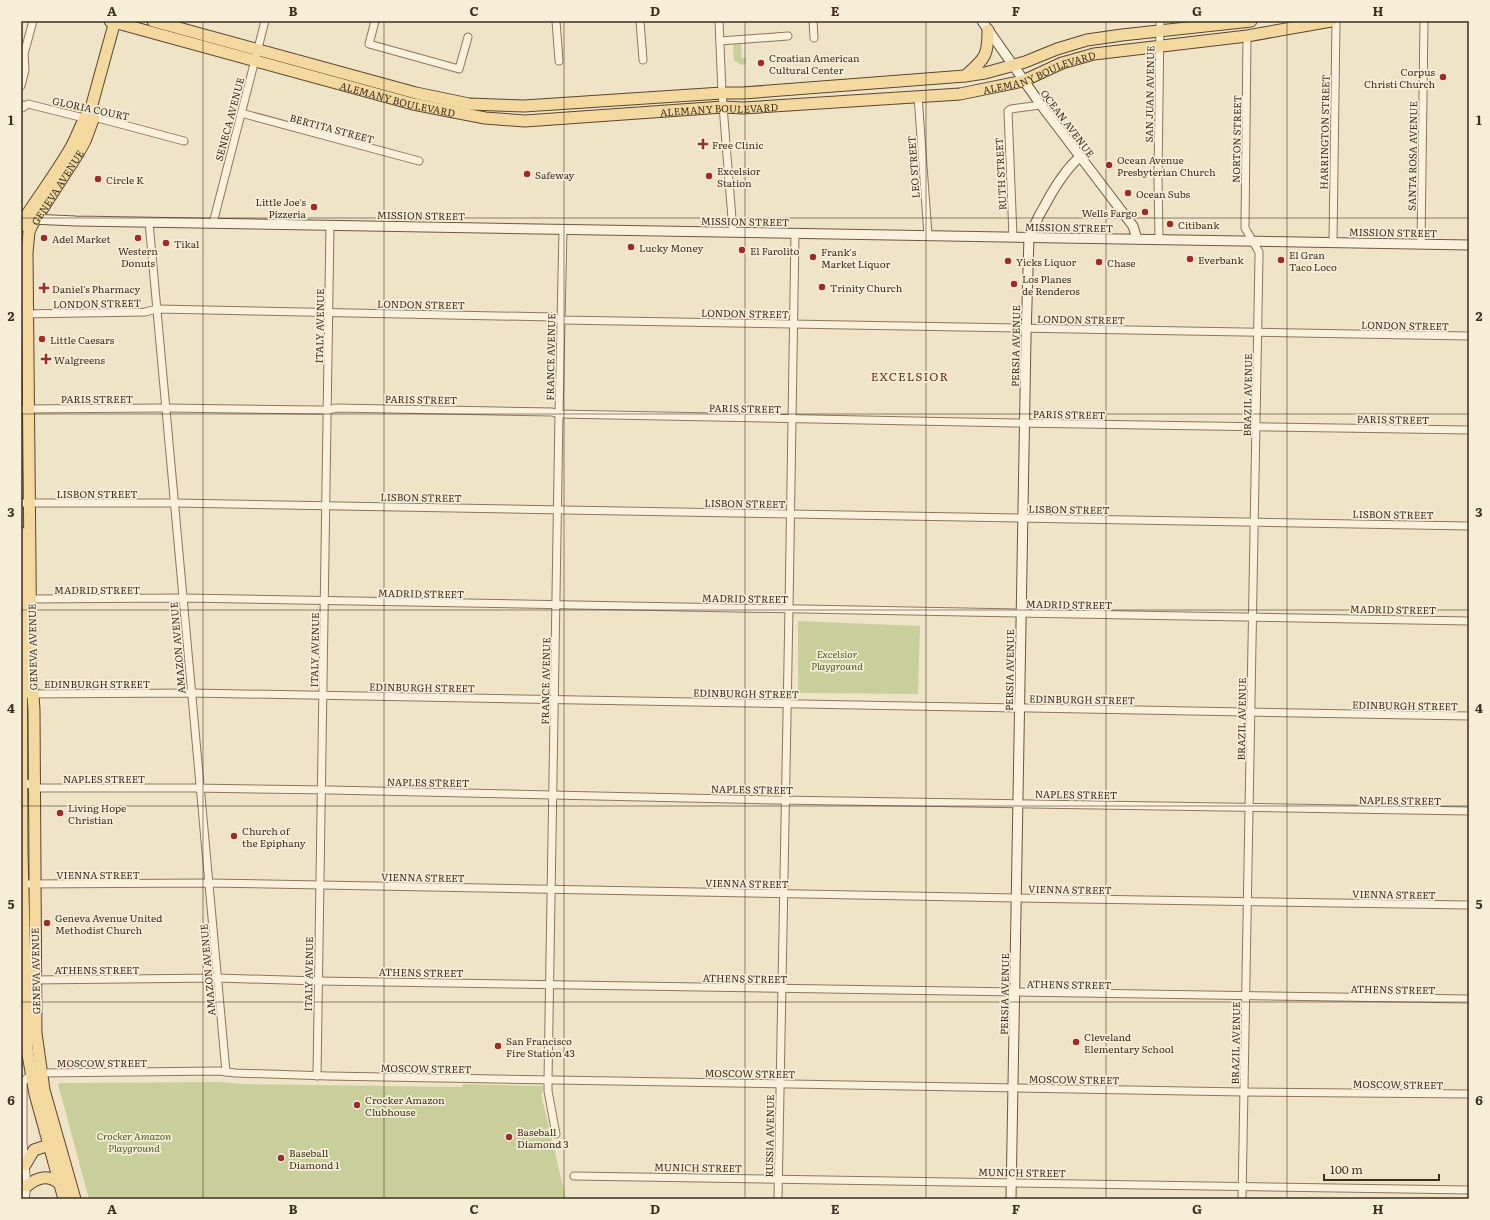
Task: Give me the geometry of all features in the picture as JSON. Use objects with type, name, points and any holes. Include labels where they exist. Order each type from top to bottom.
[{"type":"main road","name":"ALEMANY BOULEVARD","points":[[113,21],[416,93],[469,104],[524,106],[722,93],[743,93],[965,76],[986,73],[1013,66],[1087,40],[1122,35],[1160,26],[1251,21]]},
{"type":"main road","name":"GENEVA AVENUE","points":[[29,884],[22,797],[25,503],[24,314],[29,232],[25,221],[70,150],[90,114],[113,21]]},
{"type":"main road","name":"ALEMANY BOULEVARD","points":[[153,21],[414,104],[485,118],[525,121],[723,107],[744,108],[960,94],[1023,81],[1062,63],[1094,54],[1247,36],[1331,21]]},
{"type":"main road","name":"OCEAN AVENUE","points":[[985,25],[1023,81],[1132,226],[1137,239]]},
{"type":"main road","points":[[965,76],[983,60],[986,54],[985,25]]},
{"type":"main road","name":"PERSIA AVENUE","points":[[1011,1199],[1024,424],[1029,237],[1064,175],[1072,163],[1080,157]]},
{"type":"main road","name":"MISSION STREET","points":[[25,221],[733,231],[1469,244]]},
{"type":"main road","name":"GENEVA AVENUE","points":[[21,533],[24,599],[33,694],[35,788],[29,884],[27,981],[36,1033],[36,1074],[49,1145],[64,1199]]},
{"type":"main road","name":"GENEVA AVENUE","points":[[36,1074],[46,1097],[75,1199]]},
{"type":"main road","points":[[23,1165],[34,1150],[39,1147],[49,1145]]},
{"type":"main road","points":[[27,1186],[32,1181],[48,1178],[55,1180],[60,1184]]},
{"type":"street","points":[[21,86],[25,70],[24,54],[33,21]]},
{"type":"street","name":"SENECA AVENUE","points":[[213,223],[265,21]]},
{"type":"street","points":[[375,21],[369,44],[459,69],[468,37]]},
{"type":"street","points":[[556,21],[559,61]]},
{"type":"street","points":[[640,21],[643,60]]},
{"type":"street","points":[[719,21],[722,93],[733,231]]},
{"type":"street","points":[[813,21],[814,38]]},
{"type":"street","name":"HARRINGTON STREET","points":[[1333,242],[1336,21]]},
{"type":"street","name":"SANTA ROSA AVENUE","points":[[1421,244],[1424,21]]},
{"type":"street","name":"SAN JUAN AVENUE","points":[[1159,239],[1158,178],[1160,26]]},
{"type":"street","points":[[720,41],[788,36]]},
{"type":"street","name":"NORTON STREET","points":[[1247,36],[1246,228],[1252,240]]},
{"type":"street","name":"LEO STREET","points":[[918,96],[928,235]]},
{"type":"street","name":"GLORIA COURT","points":[[21,104],[22,108],[28,104],[90,114],[184,141]]},
{"type":"street","name":"RUTH STREET","points":[[1013,237],[1008,111],[1011,109],[1041,105]]},
{"type":"street","name":"BERTITA STREET","points":[[241,113],[419,162]]},
{"type":"street","name":"AMAZON AVENUE","points":[[150,222],[226,1072]]},
{"type":"street","name":"ITALY AVENUE","points":[[317,1076],[330,225]]},
{"type":"street","name":"FRANCE AVENUE","points":[[556,1134],[548,1091],[548,1080],[560,320],[563,229]]},
{"type":"street","name":"RUSSIA AVENUE","points":[[778,1199],[790,608],[790,514],[795,233]]},
{"type":"street","name":"BRAZIL AVENUE","points":[[1242,1199],[1252,712],[1258,252],[1252,240]]},
{"type":"street","name":"LONDON STREET","points":[[24,314],[144,312],[157,309],[552,317],[560,320],[1469,336]]},
{"type":"street","name":"PARIS STREET","points":[[25,409],[166,408],[328,410],[336,408],[1024,424],[1469,430]]},
{"type":"street","name":"LISBON STREET","points":[[25,503],[174,503],[1469,526]]},
{"type":"street","name":"MADRID STREET","points":[[24,599],[183,598],[1469,621]]},
{"type":"street","name":"EDINBURGH STREET","points":[[22,694],[192,693],[1469,716]]},
{"type":"street","points":[[22,780],[35,788],[22,797]]},
{"type":"street","name":"NAPLES STREET","points":[[35,788],[200,788],[553,794],[785,800],[1469,811]]},
{"type":"street","name":"VIENNA STREET","points":[[29,884],[209,883],[1469,905]]},
{"type":"street","name":"ATHENS STREET","points":[[27,981],[218,978],[1246,997],[1469,999]]},
{"type":"street","name":"MOSCOW STREET","points":[[36,1074],[226,1072],[236,1074],[317,1076],[1244,1092],[1469,1094]]},
{"type":"street","points":[[25,1199],[27,1186],[23,1165],[23,1082],[36,1074]]},
{"type":"street","name":"MUNICH STREET","points":[[574,1176],[779,1178],[1469,1190]]},
{"type":"green space","points":[[741,44],[742,58],[746,58],[746,64],[743,65],[734,61],[733,45]]},
{"type":"green space","name":"Excelsior Playground","points":[[798,621],[920,626],[918,694],[798,693]]},
{"type":"green space","name":"Crocker Amazon Playground","points":[[221,1082],[243,1084],[462,1087],[463,1084],[543,1086],[541,1094],[566,1199],[89,1199],[58,1084]]},
{"type":"place","name":"Croatian American Cultural Center","points":[[761,63]]},
{"type":"place","name":"Corpus Christi Church","points":[[1443,77]]},
{"type":"place","name":"Free Clinic","points":[[703,144]]},
{"type":"place","name":"Ocean Avenue Presbyterian Church","points":[[1109,165]]},
{"type":"place","name":"Safeway","points":[[527,174]]},
{"type":"place","name":"Excelsior Station","points":[[709,176]]},
{"type":"place","name":"Circle K","points":[[98,179]]},
{"type":"place","name":"Ocean Subs","points":[[1128,193]]},
{"type":"place","name":"Little Joe's Pizzeria","points":[[314,207]]},
{"type":"place","name":"Wells Fargo","points":[[1145,212]]},
{"type":"place","name":"Citibank","points":[[1170,224]]},
{"type":"place","name":"Adel Market","points":[[44,238]]},
{"type":"place","name":"Western Donuts","points":[[138,238]]},
{"type":"place","name":"Tikal","points":[[166,243]]},
{"type":"place","name":"Lucky Money","points":[[631,247]]},
{"type":"place","name":"El Farolito","points":[[742,250]]},
{"type":"place","name":"Frank's Market Liquor","points":[[813,257]]},
{"type":"place","name":"Everbank","points":[[1190,259]]},
{"type":"place","name":"El Gran Taco Loco","points":[[1281,260]]},
{"type":"place","name":"Yicks Liquor","points":[[1008,261]]},
{"type":"place","name":"Chase","points":[[1099,262]]},
{"type":"place","name":"Los Planes de Renderos","points":[[1014,284]]},
{"type":"place","name":"Trinity Church","points":[[822,287]]},
{"type":"place","name":"Daniel's Pharmacy","points":[[44,288]]},
{"type":"place","name":"Little Caesars","points":[[42,339]]},
{"type":"place","name":"Walgreens","points":[[46,359]]},
{"type":"place","name":"Living Hope Christian","points":[[60,813]]},
{"type":"place","name":"Church of the Epiphany","points":[[234,836]]},
{"type":"place","name":"Geneva Avenue United Methodist Church","points":[[47,923]]},
{"type":"place","name":"Cleveland Elementary School","points":[[1076,1042]]},
{"type":"place","name":"San Francisco Fire Station 43","points":[[498,1046]]},
{"type":"place","name":"Crocker Amazon Clubhouse","points":[[357,1105]]},
{"type":"place","name":"Baseball Diamond 3","points":[[509,1137]]},
{"type":"place","name":"Baseball Diamond 1","points":[[281,1158]]},
{"type":"district","name":"EXCELSIOR","points":[[910,376]]}]
